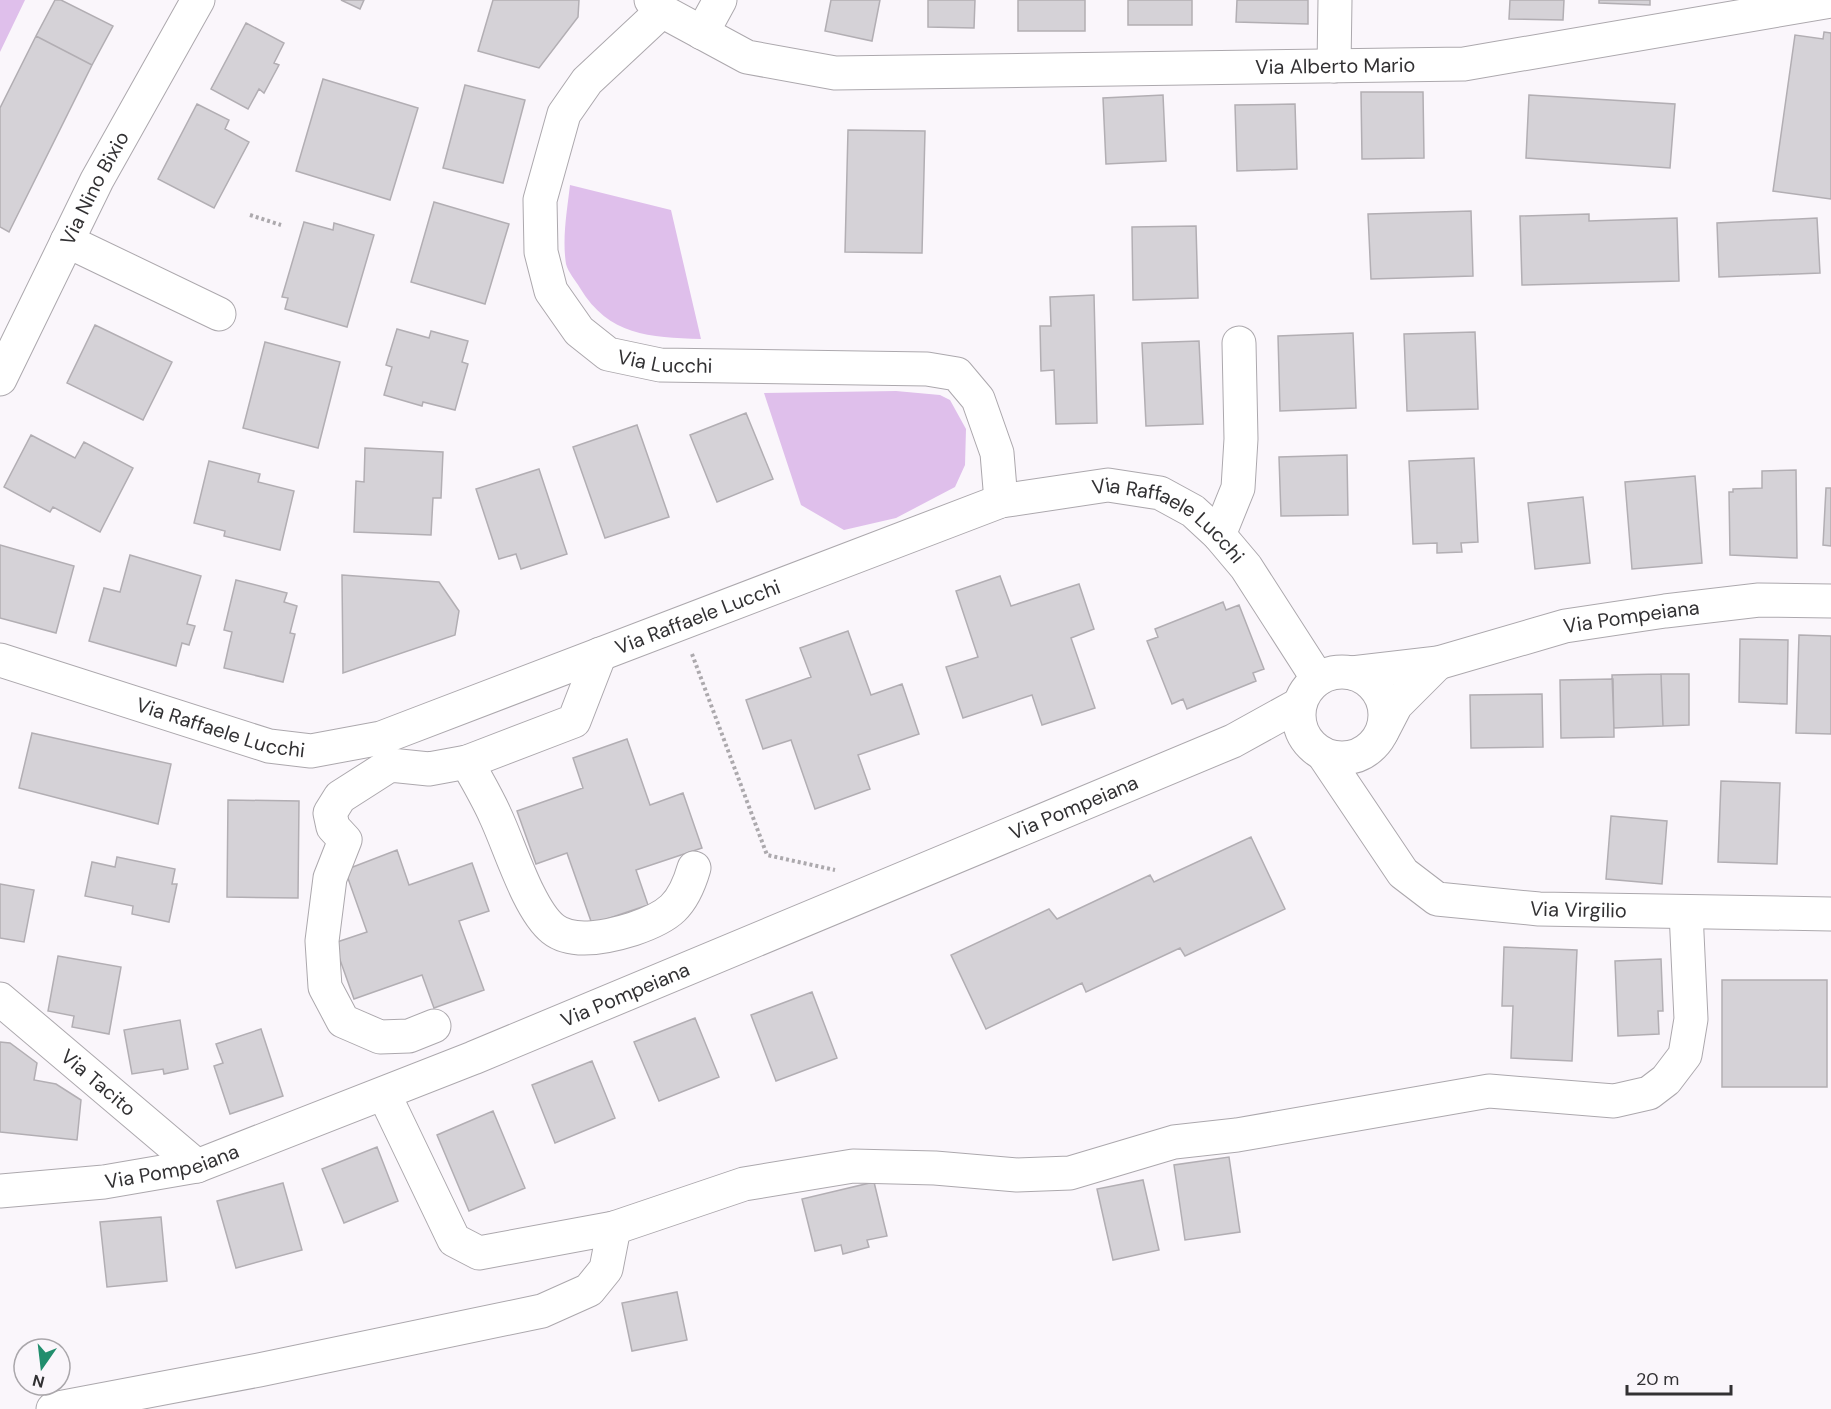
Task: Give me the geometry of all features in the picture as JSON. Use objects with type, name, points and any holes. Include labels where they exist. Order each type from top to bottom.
[{"type":"street","name":"Via Nino Bixio","points":[[0,379],[97,180],[198,0]]},
{"type":"street","points":[[702,33],[720,0]]},
{"type":"street","points":[[1334,66],[1335,0]]},
{"type":"street","name":"Via Alberto Mario","points":[[835,73],[1464,64],[1831,1]]},
{"type":"street","name":"Via Lucchi","points":[[835,73],[747,57],[656,5],[587,81],[564,114],[540,200],[541,252],[551,291],[579,331],[608,354],[650,363],[927,369],[957,374],[978,399],[986,420],[997,453],[1001,501]]},
{"type":"street","points":[[67,241],[219,314]]},
{"type":"street","points":[[1219,535],[1238,488],[1241,439],[1239,343]]},
{"type":"street","name":"Via Raffaele Lucchi","points":[[0,660],[269,746],[311,751],[386,752],[600,654],[1001,501],[1108,485],[1160,493],[1193,511],[1219,535],[1267,597],[1309,692]]},
{"type":"street","name":"Via Pompeiana","points":[[1352,673],[1438,663],[1565,626],[1759,600],[1831,601]]},
{"type":"street","points":[[434,1026],[409,1036],[380,1036],[343,1021],[325,987],[322,941],[330,878],[345,840],[333,827],[330,813],[340,797],[386,752],[429,769],[467,762],[574,721],[600,654]]},
{"type":"street","name":"Via Pompeiana","points":[[1376,740],[1396,705],[1438,663]]},
{"type":"street","points":[[1367,816],[1376,740],[1385,712],[1379,693],[1368,680],[1352,673],[1335,673],[1309,692],[1302,732],[1317,749],[1339,758],[1356,756],[1376,740]]},
{"type":"street","name":"Via Pompeiana","points":[[0,1191],[104,1182],[197,1166],[384,1094],[1233,741],[1309,692]]},
{"type":"street","name":"Via Pompeiana","points":[[1233,741],[1317,749]]},
{"type":"street","name":"Via Virgilio","points":[[1317,749],[1367,816],[1403,873],[1437,899],[1539,909],[1831,914]]},
{"type":"street","points":[[467,762],[495,815],[529,890],[553,929],[573,938],[618,933],[660,920],[675,907],[689,886],[694,868]]},
{"type":"street","points":[[384,1094],[453,1240],[479,1253],[614,1228],[744,1184],[853,1166],[935,1168],[1017,1175],[1070,1173],[1174,1142],[1237,1135],[1489,1091],[1614,1101],[1649,1093],[1666,1080],[1685,1054],[1690,1019],[1686,912]]},
{"type":"street","name":"Via Tacito","points":[[0,999],[197,1166]]},
{"type":"street","points":[[53,1409],[259,1370],[542,1311],[589,1290],[606,1269],[614,1228]]},
{"type":"path","points":[[250,215],[281,225]]},
{"type":"path","points":[[689,645],[767,855],[841,871]]},
{"type":"shaded area","points":[[0,0],[25,0],[0,52]]},
{"type":"shaded area","points":[[570,185],[671,210],[701,339],[664,337],[632,331],[617,325],[591,304],[566,264],[565,234]]},
{"type":"shaded area","points":[[896,391],[940,395],[950,400],[966,429],[965,465],[955,487],[896,518],[844,530],[801,505],[764,393]]},
{"type":"building","points":[[55,0],[61,0],[113,26],[92,65],[36,36]]},
{"type":"building","points":[[341,0],[364,0],[360,9]]},
{"type":"building","points":[[493,0],[579,0],[578,17],[539,68],[478,51]]},
{"type":"building","points":[[831,0],[880,0],[872,41],[825,31]]},
{"type":"building","points":[[928,0],[975,0],[974,28],[928,27]]},
{"type":"building","points":[[1018,0],[1085,0],[1085,31],[1018,31]]},
{"type":"building","points":[[1128,0],[1192,0],[1192,25],[1128,25]]},
{"type":"building","points":[[1237,0],[1308,0],[1308,24],[1236,22]]},
{"type":"building","points":[[1510,0],[1564,0],[1563,20],[1509,19]]},
{"type":"building","points":[[1599,0],[1650,0],[1650,5],[1599,3]]},
{"type":"building","points":[[246,23],[284,43],[274,63],[279,65],[264,93],[259,89],[248,109],[211,89]]},
{"type":"building","points":[[1824,32],[1831,33],[1831,199],[1773,191],[1795,35],[1823,39]]},
{"type":"building","points":[[36,36],[92,65],[9,232],[0,227],[0,108]]},
{"type":"building","points":[[323,79],[418,108],[390,200],[296,171]]},
{"type":"building","points":[[465,85],[525,100],[503,183],[443,168]]},
{"type":"building","points":[[1361,92],[1423,92],[1424,158],[1362,159]]},
{"type":"building","points":[[1163,95],[1166,161],[1106,164],[1103,98]]},
{"type":"building","points":[[1529,95],[1675,104],[1670,168],[1526,158]]},
{"type":"building","points":[[197,104],[229,120],[225,129],[249,142],[214,208],[158,179]]},
{"type":"building","points":[[1295,104],[1297,169],[1237,171],[1235,105]]},
{"type":"building","points":[[848,130],[925,131],[922,253],[845,252]]},
{"type":"building","points":[[434,202],[509,224],[485,304],[411,282]]},
{"type":"building","points":[[1471,211],[1473,276],[1371,279],[1368,214]]},
{"type":"building","points":[[1589,214],[1589,221],[1677,218],[1679,281],[1522,285],[1520,216]]},
{"type":"building","points":[[1817,218],[1820,273],[1719,277],[1717,223]]},
{"type":"building","points":[[304,222],[333,230],[334,223],[374,235],[347,327],[285,309],[288,298],[282,297]]},
{"type":"building","points":[[1196,226],[1198,298],[1133,300],[1132,227]]},
{"type":"building","points":[[1094,295],[1097,423],[1056,424],[1054,370],[1041,371],[1040,326],[1051,326],[1050,297]]},
{"type":"building","points":[[95,325],[172,362],[143,420],[67,383]]},
{"type":"building","points":[[397,329],[429,338],[431,331],[468,341],[462,362],[468,364],[455,410],[423,402],[422,406],[384,395],[392,367],[386,365]]},
{"type":"building","points":[[1475,332],[1478,409],[1407,411],[1404,334]]},
{"type":"building","points":[[1353,333],[1356,408],[1280,411],[1278,336]]},
{"type":"building","points":[[1199,341],[1203,424],[1146,426],[1142,343]]},
{"type":"building","points":[[265,342],[340,362],[318,448],[243,428]]},
{"type":"building","points":[[746,413],[773,479],[717,502],[690,435]]},
{"type":"building","points":[[637,425],[669,517],[605,538],[573,447]]},
{"type":"building","points":[[31,435],[75,458],[84,442],[133,468],[100,532],[53,507],[50,512],[4,487]]},
{"type":"building","points":[[365,448],[443,452],[441,498],[433,498],[431,535],[354,532],[356,481],[364,482]]},
{"type":"building","points":[[1347,455],[1348,515],[1281,516],[1279,457]]},
{"type":"building","points":[[1474,458],[1478,542],[1461,543],[1462,552],[1437,553],[1437,543],[1413,544],[1409,461]]},
{"type":"building","points":[[209,461],[260,474],[258,482],[294,491],[280,550],[224,536],[225,531],[194,523]]},
{"type":"building","points":[[539,469],[567,554],[521,569],[516,554],[499,559],[476,489]]},
{"type":"building","points":[[1796,470],[1797,558],[1730,555],[1729,492],[1733,492],[1733,489],[1762,488],[1762,471]]},
{"type":"building","points":[[1695,476],[1702,563],[1632,569],[1625,482]]},
{"type":"building","points":[[1826,488],[1831,488],[1831,546],[1823,545]]},
{"type":"building","points":[[1583,497],[1590,563],[1535,569],[1528,503]]},
{"type":"building","points":[[0,545],[74,566],[56,633],[0,618]]},
{"type":"building","points":[[130,555],[201,576],[187,624],[195,626],[189,645],[182,643],[176,666],[89,641],[104,588],[120,592]]},
{"type":"building","points":[[342,575],[439,582],[459,611],[455,635],[343,673]]},
{"type":"building","points":[[1000,576],[1011,606],[1079,584],[1094,629],[1071,638],[1095,708],[1042,725],[1032,695],[963,718],[946,667],[978,657],[956,591]]},
{"type":"building","points":[[236,580],[287,593],[284,602],[297,606],[290,633],[295,634],[283,682],[224,668],[232,632],[224,630]]},
{"type":"building","points":[[1223,602],[1226,610],[1239,605],[1264,669],[1253,673],[1256,681],[1187,709],[1183,699],[1172,704],[1147,641],[1158,637],[1155,629]]},
{"type":"building","points":[[848,631],[871,695],[902,684],[919,734],[858,755],[870,789],[815,809],[791,740],[763,749],[746,700],[811,677],[800,648]]},
{"type":"building","points":[[1799,635],[1831,636],[1831,734],[1796,733]]},
{"type":"building","points":[[1740,639],[1788,640],[1787,704],[1739,702]]},
{"type":"building","points":[[1661,674],[1689,674],[1689,725],[1663,726]]},
{"type":"building","points":[[1661,674],[1663,726],[1614,728],[1612,675]]},
{"type":"building","points":[[1613,679],[1614,737],[1561,738],[1560,680]]},
{"type":"building","points":[[1542,694],[1543,747],[1471,748],[1470,695]]},
{"type":"building","points":[[32,733],[171,764],[158,824],[19,788]]},
{"type":"building","points":[[627,739],[650,805],[683,793],[702,848],[636,870],[648,905],[592,924],[567,853],[536,864],[517,811],[583,788],[573,758]]},
{"type":"building","points":[[1721,781],[1780,783],[1777,864],[1718,862]]},
{"type":"building","points":[[228,800],[299,801],[298,898],[227,897]]},
{"type":"building","points":[[1611,816],[1667,821],[1662,884],[1606,879]]},
{"type":"building","points":[[1251,837],[1285,909],[1185,956],[1180,948],[1086,992],[1082,983],[986,1029],[951,955],[1049,909],[1057,919],[1150,875],[1154,882]]},
{"type":"building","points":[[397,850],[409,885],[472,863],[489,911],[459,921],[484,990],[434,1008],[422,975],[354,999],[334,943],[367,932],[345,870]]},
{"type":"building","points":[[117,857],[175,869],[172,884],[177,884],[169,922],[132,914],[133,906],[85,896],[92,862],[115,867]]},
{"type":"building","points":[[0,884],[34,890],[24,942],[0,938]]},
{"type":"building","points":[[1504,947],[1577,950],[1572,1061],[1511,1058],[1513,1006],[1502,1006]]},
{"type":"building","points":[[58,956],[121,967],[109,1034],[72,1027],[74,1016],[48,1011]]},
{"type":"building","points":[[1661,959],[1663,1011],[1658,1011],[1659,1034],[1618,1036],[1615,961]]},
{"type":"building","points":[[1722,980],[1827,980],[1827,1087],[1722,1087]]},
{"type":"building","points":[[812,992],[837,1058],[776,1081],[751,1015]]},
{"type":"building","points":[[695,1018],[719,1077],[659,1101],[634,1042]]},
{"type":"building","points":[[180,1020],[188,1069],[164,1074],[163,1069],[132,1074],[124,1030]]},
{"type":"building","points":[[261,1029],[283,1096],[230,1114],[214,1066],[223,1063],[216,1044]]},
{"type":"building","points":[[0,1042],[10,1043],[37,1063],[34,1080],[56,1084],[81,1100],[77,1140],[0,1132]]},
{"type":"building","points":[[592,1061],[615,1118],[555,1143],[532,1085]]},
{"type":"building","points":[[493,1111],[525,1188],[469,1211],[437,1135]]},
{"type":"building","points":[[377,1147],[398,1201],[344,1223],[322,1169]]},
{"type":"building","points":[[1229,1157],[1240,1232],[1185,1240],[1174,1165]]},
{"type":"building","points":[[1143,1180],[1159,1250],[1113,1260],[1097,1189]]},
{"type":"building","points":[[874,1182],[887,1236],[867,1240],[869,1247],[843,1254],[841,1245],[815,1251],[802,1199]]},
{"type":"building","points":[[283,1183],[302,1250],[236,1268],[217,1201]]},
{"type":"building","points":[[161,1217],[167,1281],[107,1287],[100,1222]]},
{"type":"building","points":[[677,1292],[687,1340],[632,1351],[622,1303]]}]
